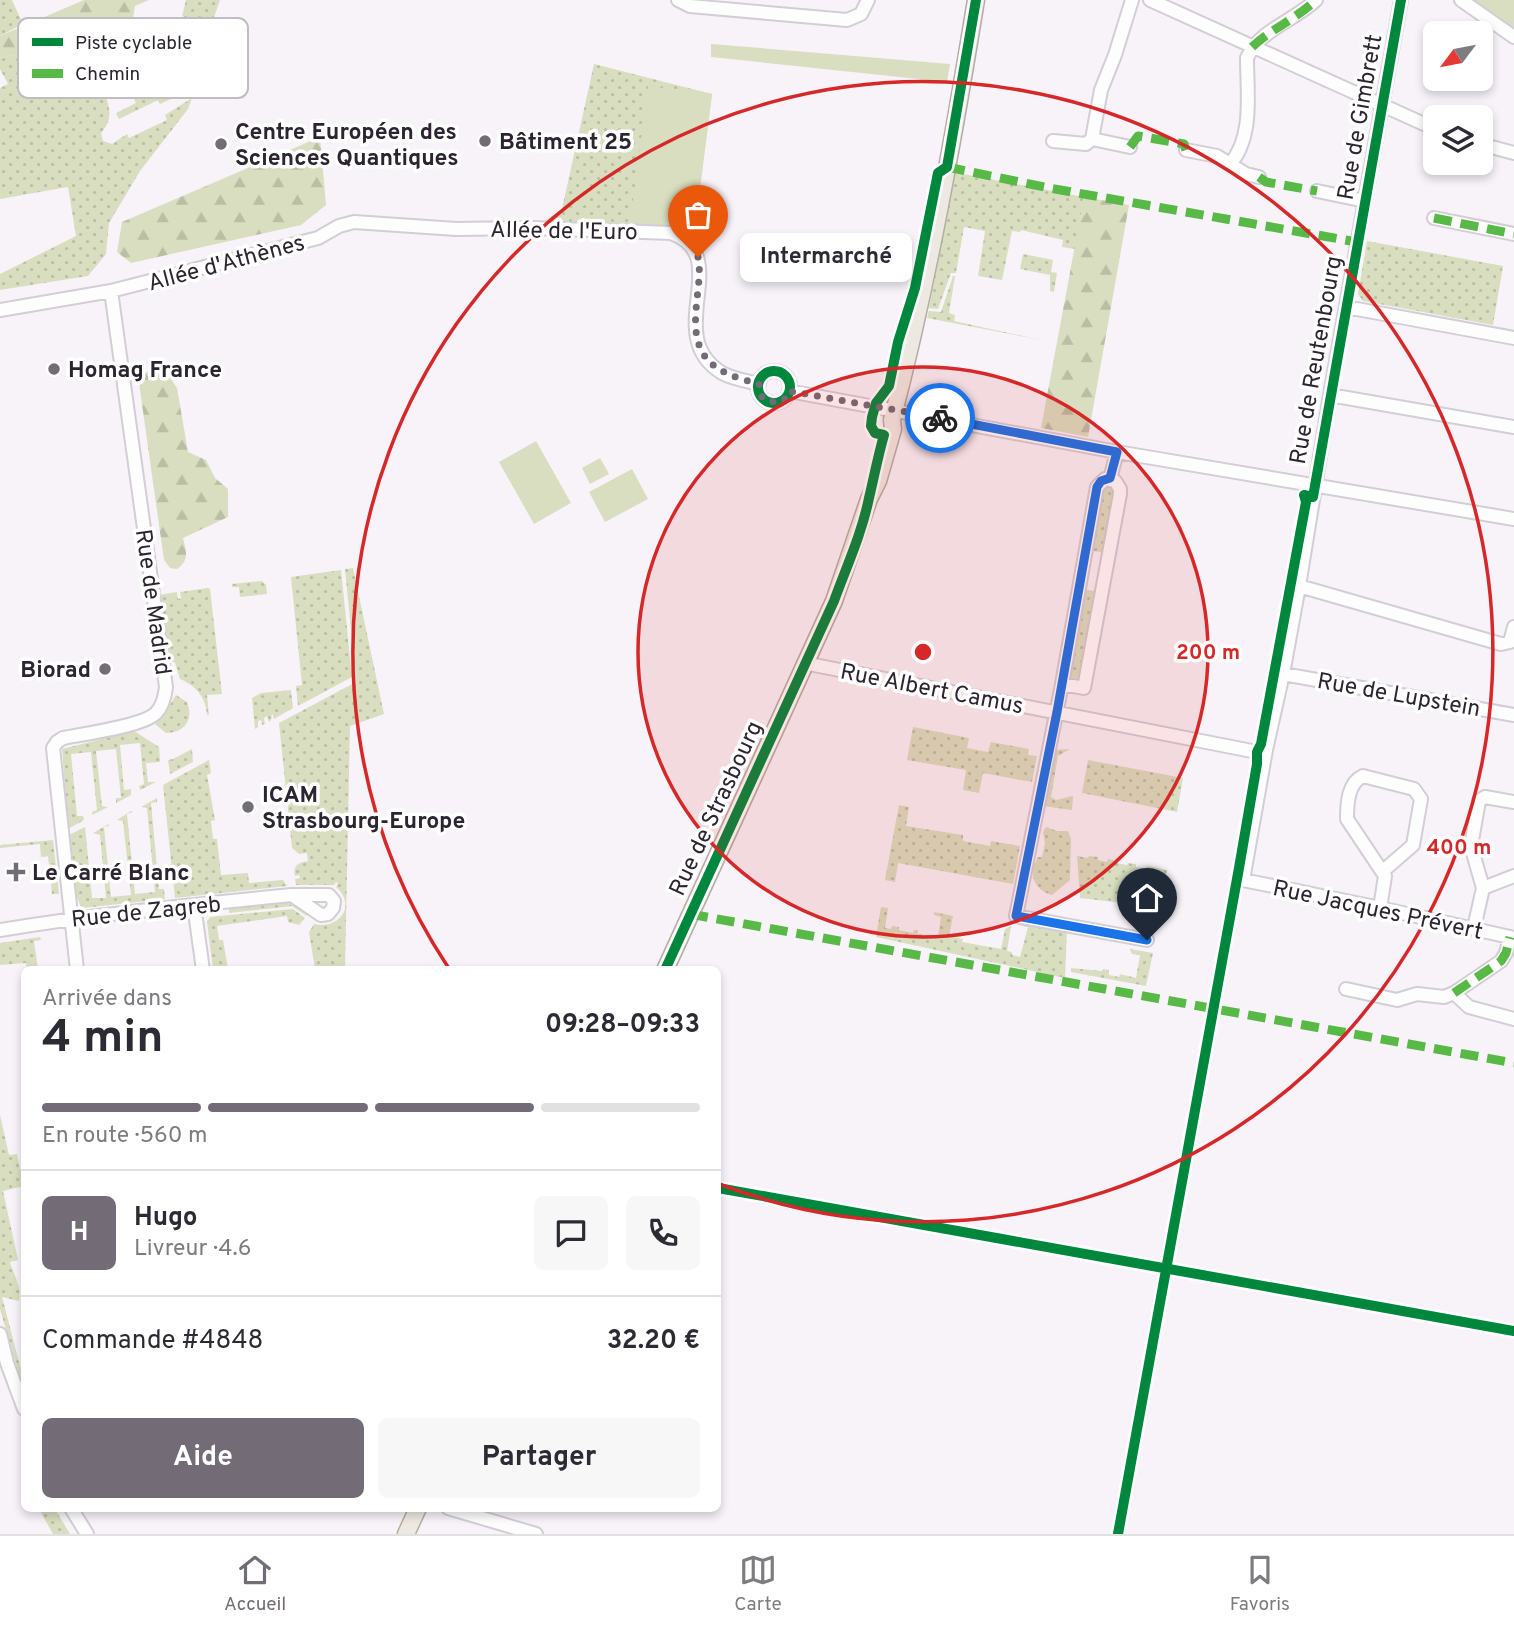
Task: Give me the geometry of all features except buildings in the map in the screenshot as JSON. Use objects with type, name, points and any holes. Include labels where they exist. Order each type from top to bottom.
[{"type":"main road","name":"Rue de Strasbourg","points":[[666,966],[834,601],[869,499],[878,481],[893,429],[893,415],[922,289],[957,117],[976,0]]},
{"type":"main road","points":[[406,1534],[416,1512]]},
{"type":"street","points":[[678,0],[690,6],[846,20],[862,14],[868,0]]},
{"type":"street","points":[[1053,141],[1086,145],[1092,139],[1101,90],[1132,0]]},
{"type":"street","points":[[1150,0],[1423,125]]},
{"type":"street","points":[[1230,164],[1242,148],[1245,132],[1247,58],[1252,47],[1267,33],[1293,19],[1316,0]]},
{"type":"street","name":"Rue de Gimbrett","points":[[1357,242],[1401,0]]},
{"type":"street","points":[[1461,0],[1514,37]]},
{"type":"street","points":[[1092,139],[1130,147]]},
{"type":"street","points":[[1493,147],[1514,153]]},
{"type":"street","points":[[1186,150],[1217,156],[1246,174],[1259,177]]},
{"type":"street","points":[[1317,191],[1365,201]]},
{"type":"street","points":[[1434,218],[1514,234]]},
{"type":"street","name":"Allée de l'Euro","points":[[339,226],[365,222],[456,229],[531,228],[653,232],[680,236],[692,246],[699,263],[695,331],[700,348],[710,363],[723,373],[759,384]]},
{"type":"street","name":"Allée d'Athènes","points":[[0,310],[111,291],[318,238],[339,226]]},
{"type":"street","name":"Rue de Reutenbourg","points":[[1243,880],[1299,586],[1357,242]]},
{"type":"street","name":"Rue de Madrid","points":[[71,919],[53,748],[63,738],[138,722],[155,715],[164,701],[166,690],[111,291]]},
{"type":"street","points":[[1346,307],[1514,338]]},
{"type":"street","name":"Allée de l'Euro","points":[[776,372],[786,376],[789,391],[784,400],[769,402],[762,397],[759,384],[763,376],[776,372]]},
{"type":"street","name":"Allée de l'Euro","points":[[789,391],[893,415],[1514,519]]},
{"type":"street","points":[[1330,395],[1514,427]]},
{"type":"street","points":[[1110,478],[1117,452]]},
{"type":"street","points":[[1110,478],[1101,481],[1097,487],[1057,712],[1016,916],[1147,940]]},
{"type":"street","points":[[1062,684],[1084,688],[1120,494],[1118,485],[1110,478]]},
{"type":"street","points":[[1083,566],[1106,571]]},
{"type":"street","points":[[1299,586],[1502,644],[1510,642],[1514,627]]},
{"type":"street","name":"Rue Albert Camus","points":[[804,663],[1257,752],[1266,750]]},
{"type":"street","name":"Rue de Lupstein","points":[[1283,674],[1514,715]]},
{"type":"street","points":[[1380,908],[1385,881],[1383,871],[1347,819],[1351,787],[1353,782],[1363,776],[1409,787],[1418,792],[1421,799],[1413,845],[1383,871]]},
{"type":"street","points":[[1474,928],[1483,888],[1471,846],[1479,801],[1485,797],[1514,802]]},
{"type":"street","points":[[1483,888],[1514,876]]},
{"type":"street","name":"Rue Jacques Prévert","points":[[1243,880],[1512,938]]},
{"type":"street","name":"Rue de Zagreb","points":[[0,930],[71,919],[292,895]]},
{"type":"street","points":[[194,905],[202,966]]},
{"type":"street","points":[[71,919],[76,966]]},
{"type":"street","points":[[1346,989],[1397,1000],[1417,994],[1444,997],[1501,961],[1512,938]]},
{"type":"street","points":[[1454,993],[1469,1007],[1514,1019]]},
{"type":"street","points":[[0,1334],[21,1401]]},
{"type":"street","points":[[73,1512],[87,1534]]},
{"type":"street","points":[[462,1512],[536,1534]]},
{"type":"green space","points":[[0,0],[12,0],[20,18],[18,18],[18,27],[0,36]]},
{"type":"green space","points":[[84,0],[149,0],[135,6],[133,18],[42,18]]},
{"type":"green space","points":[[186,0],[220,0],[214,18],[182,16]]},
{"type":"green space","points":[[1471,0],[1514,0],[1514,29]]},
{"type":"green space","points":[[18,28],[18,54],[0,58],[0,36]]},
{"type":"green space","points":[[711,44],[950,64],[947,82],[711,57]]},
{"type":"green space","points":[[18,54],[18,98],[106,98],[109,119],[101,133],[103,141],[112,144],[127,134],[129,138],[167,120],[165,115],[192,98],[188,109],[140,171],[109,223],[106,254],[88,276],[0,290],[0,274],[76,236],[68,187],[0,199],[0,88],[8,84],[0,69],[0,58]]},
{"type":"green space","points":[[594,64],[712,94],[695,227],[544,221],[562,209]]},
{"type":"green space","points":[[648,86],[712,94],[695,227],[630,223]]},
{"type":"green space","points":[[134,98],[173,98],[160,104],[158,100],[119,119],[116,113],[136,103]]},
{"type":"green space","points":[[320,137],[326,205],[301,225],[131,263],[117,252],[122,222]]},
{"type":"green space","points":[[955,174],[1084,197],[1075,249],[1062,247],[1063,240],[1021,230],[1012,231],[1002,280],[978,276],[985,231],[964,227],[956,273],[951,273],[938,309],[929,308]]},
{"type":"green space","points":[[1084,197],[1129,205],[1088,437],[1041,428]]},
{"type":"green space","points":[[1367,241],[1503,266],[1493,325],[1363,301],[1358,294]]},
{"type":"green space","points":[[1023,254],[1053,260],[1051,272],[1057,273],[1054,292],[1050,291],[1050,275],[1020,269]]},
{"type":"green space","points":[[953,276],[949,313],[955,315],[954,321],[1041,340],[927,318],[929,311],[941,312]]},
{"type":"green space","points":[[154,369],[167,373],[177,388],[188,452],[206,460],[215,478],[228,489],[228,517],[183,538],[185,559],[177,569],[170,568],[164,560],[138,376]]},
{"type":"green space","points":[[536,441],[571,503],[534,524],[499,462]]},
{"type":"green space","points":[[600,458],[609,474],[590,484],[582,468]]},
{"type":"green space","points":[[632,469],[648,499],[605,522],[589,492]]},
{"type":"green space","points":[[1104,484],[1115,487],[1105,558],[1101,552],[1093,551],[1088,554]]},
{"type":"green space","points":[[353,568],[384,714],[350,726],[345,966],[315,966],[309,932],[314,924],[323,925],[338,920],[343,914],[345,901],[336,887],[336,882],[334,885],[296,885],[295,879],[300,878],[299,875],[295,876],[296,867],[308,861],[307,853],[299,854],[292,848],[279,723],[356,682],[345,569]]},
{"type":"green space","points":[[341,570],[352,677],[298,706],[296,686],[302,685],[291,577]]},
{"type":"green space","points":[[262,581],[266,585],[267,594],[240,597],[239,587],[232,587],[232,584]]},
{"type":"green space","points":[[208,588],[222,694],[207,695],[207,715],[205,703],[199,693],[180,679],[175,662],[169,662],[158,595],[177,592],[178,599],[181,598],[180,592]]},
{"type":"green space","points":[[1082,589],[1100,592],[1082,676],[1079,679],[1068,677]]},
{"type":"green space","points":[[291,690],[293,708],[274,719],[272,713],[269,722],[267,716],[264,718],[265,724],[262,725],[261,720],[258,721],[258,727],[255,729],[252,698],[261,693]]},
{"type":"green space","points":[[176,695],[187,702],[188,719],[183,728],[166,733],[155,724]]},
{"type":"green space","points":[[913,727],[969,738],[967,748],[988,752],[991,742],[1029,749],[1028,755],[1037,756],[1032,782],[983,773],[979,793],[963,790],[966,770],[907,760]]},
{"type":"green space","points":[[134,731],[159,747],[160,762],[146,763],[148,782],[156,782],[140,790],[139,786],[144,784],[140,743],[120,745],[124,790],[131,789],[131,795],[116,803],[116,798],[121,798],[116,749],[96,751],[102,806],[108,807],[92,815],[92,812],[97,810],[91,752],[71,754],[77,816],[83,816],[84,820],[68,829],[62,749]]},
{"type":"green space","points":[[192,749],[193,762],[170,774],[168,760]]},
{"type":"green space","points":[[1070,749],[1058,756],[1051,797],[1056,800],[1073,796],[1072,810],[1043,806],[1054,750]]},
{"type":"green space","points":[[209,760],[211,773],[207,775],[215,820],[211,821],[213,839],[217,839],[221,875],[248,873],[249,883],[283,880],[287,886],[175,898],[163,785]]},
{"type":"green space","points":[[1088,760],[1183,778],[1177,812],[1082,793]]},
{"type":"green space","points":[[157,798],[157,802],[151,803],[159,889],[164,889],[165,899],[83,908],[74,886],[69,835],[85,827],[92,898],[106,898],[100,835],[93,833],[109,824],[104,827],[111,897],[131,895],[123,821],[117,820],[131,811],[133,812],[127,814],[135,894],[155,892],[147,808],[141,807]]},
{"type":"green space","points":[[899,805],[909,807],[906,826],[963,835],[963,841],[990,846],[991,841],[1020,846],[1013,884],[898,863],[895,882],[885,880]]},
{"type":"green space","points":[[1046,827],[1068,831],[1071,839],[1070,880],[1052,895],[1039,888],[1032,870],[1032,864],[1037,857],[1042,857],[1045,843],[1043,832]]},
{"type":"green space","points":[[53,840],[59,894],[52,894],[48,856],[41,857],[40,844],[0,848],[0,845]]},
{"type":"green space","points":[[1077,856],[1098,857],[1098,860],[1107,862],[1108,859],[1127,865],[1136,864],[1136,867],[1146,869],[1147,866],[1167,870],[1159,912],[1149,911],[1149,906],[1080,898]]},
{"type":"green space","points":[[283,901],[295,904],[308,914],[307,916],[292,906],[229,913],[229,907]]},
{"type":"green space","points":[[881,907],[888,908],[885,928],[899,927],[899,930],[913,933],[918,930],[918,934],[938,937],[941,917],[934,915],[934,912],[953,916],[949,936],[963,939],[962,942],[1001,949],[1005,929],[1011,926],[1007,951],[1020,957],[1028,927],[1018,925],[1019,921],[1067,929],[1065,978],[876,937]]},
{"type":"green space","points":[[293,909],[305,918],[299,925],[288,922],[287,916],[217,926],[219,940],[223,940],[227,966],[213,966],[207,922],[210,917]]},
{"type":"green space","points":[[40,937],[41,940],[34,941],[38,966],[26,966],[26,963],[0,965],[0,943]]},
{"type":"green space","points":[[1130,949],[1153,953],[1146,986],[1071,972],[1071,968],[1103,969],[1109,970],[1109,975],[1119,977],[1120,974],[1136,978],[1140,955],[1132,954]]},
{"type":"green space","points":[[0,1115],[9,1155],[17,1154],[21,1170],[21,1187],[3,1191],[18,1260],[10,1262],[20,1296],[19,1301],[2,1297],[21,1370],[21,1382],[0,1309]]},
{"type":"green space","points":[[41,1512],[57,1512],[70,1534],[53,1534]]},
{"type":"marked path","points":[[1252,47],[1316,0]]},
{"type":"marked path","points":[[1130,147],[1138,136],[1184,144],[1186,150]]},
{"type":"marked path","points":[[947,167],[1049,188],[1357,242]]},
{"type":"marked path","points":[[1259,177],[1266,182],[1317,191]]},
{"type":"marked path","points":[[1434,218],[1514,234]]},
{"type":"marked path","points":[[690,914],[1514,1063]]},
{"type":"marked path","points":[[1454,993],[1501,961],[1510,937]]},
{"type":"cycle path","points":[[667,966],[834,601],[862,524],[884,435],[875,433],[871,426],[872,417],[876,403],[889,386],[898,342],[915,288],[938,173],[947,167],[976,0]]},
{"type":"cycle path","points":[[1118,1534],[1239,868],[1257,752],[1261,744],[1306,502],[1304,495],[1313,497],[1401,0]]},
{"type":"cycle path","points":[[774,371],[785,376],[790,387],[785,398],[774,403],[763,398],[758,387],[763,376],[774,371]]},
{"type":"cycle path","points":[[721,1189],[1514,1331]]},
{"type":"way so far","points":[[698,257],[700,270],[695,331],[704,355],[723,373],[759,384],[762,397],[769,402],[784,400],[789,391],[940,418]]},
{"type":"place","name":"Bâtiment 25","points":[[485,141]]},
{"type":"place","name":"Centre Européen des Sciences Quantiques","points":[[221,144]]},
{"type":"place","name":"Intermarché","points":[[698,257]]},
{"type":"place","name":"Homag France","points":[[54,369]]},
{"type":"place","name":"Biorad","points":[[105,669]]},
{"type":"place","name":"ICAM Strasbourg-Europe","points":[[248,807]]},
{"type":"place","name":"Le Carré Blanc","points":[[16,872]]},
{"type":"route","points":[[940,418],[1117,452],[1110,478],[1101,481],[1097,487],[1057,712],[1016,916],[1147,940]]}]
